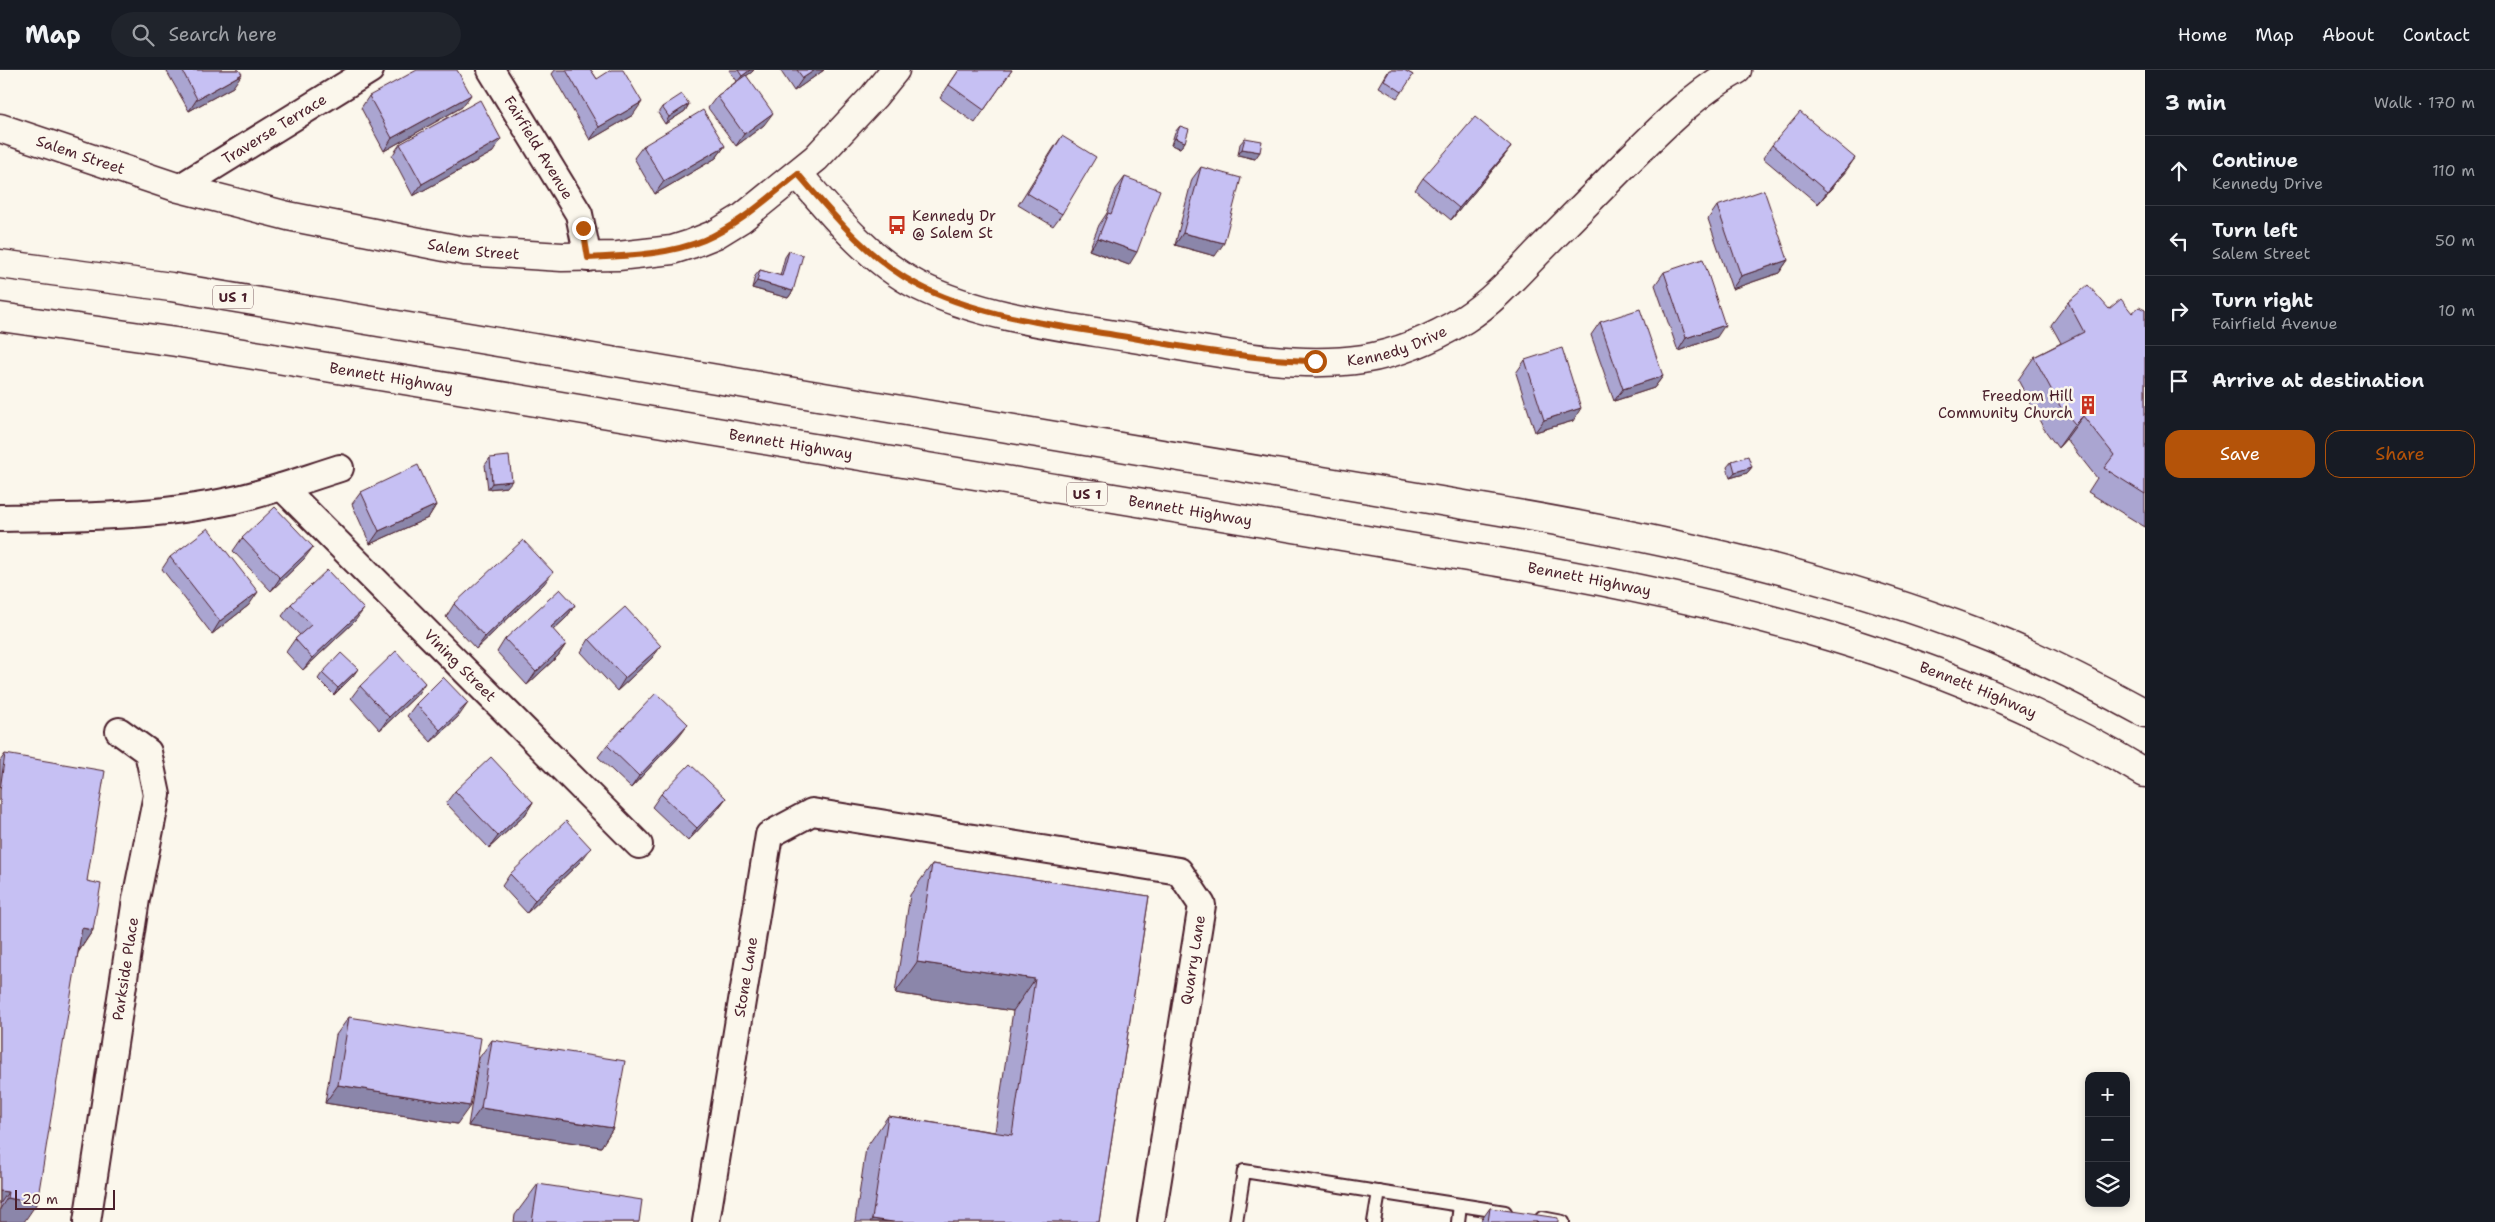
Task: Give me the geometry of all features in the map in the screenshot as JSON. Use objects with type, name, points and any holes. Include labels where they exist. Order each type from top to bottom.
[{"type":"main road","name":"Salem Street","points":[[0,128],[179,188],[288,216],[465,252],[588,258],[672,250],[704,240],[742,218],[798,174],[874,96],[895,70]]},
{"type":"main road","name":"Kennedy Drive","points":[[798,174],[862,244],[882,261],[917,285],[962,303],[1067,327],[1247,356],[1292,361],[1361,359],[1416,344],[1442,332],[1485,304],[1654,135],[1695,100],[1737,70]]},
{"type":"main road","name":"US 1","points":[[0,264],[180,288],[1497,510],[1636,536],[1809,577],[1982,634],[2041,659],[2145,713]]},
{"type":"main road","name":"Bennett Highway","points":[[0,318],[176,342],[1557,572],[1676,597],[1802,628],[1918,666],[2021,707],[2074,733],[2145,773]]},
{"type":"street","name":"Traverse Terrace","points":[[179,188],[370,70]]},
{"type":"street","name":"Fairfield Avenue","points":[[491,70],[579,214],[588,258]]},
{"type":"street","points":[[0,518],[127,515],[234,500],[340,468]]},
{"type":"street","name":"Vining Street","points":[[282,487],[639,845]]},
{"type":"street","name":"Parkside Place","points":[[86,1222],[136,899],[157,795],[148,752],[120,732]]},
{"type":"street","name":"Stone Lane","points":[[706,1222],[770,835],[812,812],[865,821]]},
{"type":"street","name":"Quarry Lane","points":[[865,821],[1179,871],[1202,904],[1151,1222]]},
{"type":"lane","points":[[1236,1222],[1244,1170],[1563,1222]]},
{"type":"lane","points":[[1374,1222],[1379,1192]]},
{"type":"lane","points":[[1458,1222],[1460,1206]]},
{"type":"building","points":[[182,70],[239,70],[242,74],[197,99]]},
{"type":"building","points":[[417,70],[457,70],[471,95],[392,138],[369,96]]},
{"type":"building","points":[[566,70],[591,70],[597,79],[611,70],[623,70],[642,102],[599,127]]},
{"type":"building","points":[[738,70],[750,70],[742,76]]},
{"type":"building","points":[[797,70],[815,70],[803,78]]},
{"type":"building","points":[[959,70],[1012,70],[984,110],[949,85]]},
{"type":"building","points":[[1390,70],[1404,70],[1413,75],[1402,92],[1384,80]]},
{"type":"building","points":[[746,75],[773,113],[744,134],[717,96]]},
{"type":"building","points":[[682,94],[689,104],[669,117],[662,107]]},
{"type":"building","points":[[480,100],[501,139],[422,184],[400,144]]},
{"type":"building","points":[[703,110],[725,146],[664,181],[643,146]]},
{"type":"building","points":[[1800,112],[1855,158],[1827,192],[1772,145]]},
{"type":"building","points":[[1475,117],[1511,147],[1459,208],[1423,178]]},
{"type":"building","points":[[1180,126],[1189,129],[1185,142],[1175,138]]},
{"type":"building","points":[[1062,136],[1096,157],[1062,214],[1027,193]]},
{"type":"building","points":[[1245,138],[1262,141],[1260,152],[1242,149]]},
{"type":"building","points":[[1201,167],[1241,178],[1224,243],[1183,233]]},
{"type":"building","points":[[1125,177],[1160,190],[1137,252],[1098,238],[1108,213],[1111,214]]},
{"type":"building","points":[[1764,190],[1788,260],[1741,276],[1717,206]]},
{"type":"building","points":[[789,251],[803,255],[793,291],[757,281],[760,270],[782,276]]},
{"type":"building","points":[[1703,259],[1725,325],[1686,338],[1664,272]]},
{"type":"building","name":"Freedom Hill Community Church","points":[[2088,285],[2109,309],[2121,299],[2132,313],[2139,307],[2145,310],[2145,494],[2104,468],[2114,455],[2083,416],[2075,424],[2060,406],[2034,357],[2084,332],[2068,302]]},
{"type":"building","points":[[1640,309],[1663,376],[1623,389],[1600,322]]},
{"type":"building","points":[[1562,348],[1581,408],[1544,420],[1525,360]]},
{"type":"building","points":[[509,456],[512,481],[492,483],[490,458]]},
{"type":"building","points":[[1748,456],[1752,467],[1735,472],[1732,461]]},
{"type":"building","points":[[418,465],[436,505],[379,531],[361,492]]},
{"type":"building","points":[[275,507],[313,547],[280,578],[242,538]]},
{"type":"building","points":[[208,528],[258,592],[220,621],[170,557]]},
{"type":"building","points":[[523,540],[553,572],[485,637],[454,604]]},
{"type":"building","points":[[327,570],[364,609],[312,658],[295,639],[311,625],[291,604]]},
{"type":"building","points":[[560,589],[575,605],[551,627],[566,644],[536,672],[505,639]]},
{"type":"building","points":[[625,607],[661,646],[625,678],[589,639]]},
{"type":"building","points":[[396,651],[425,683],[389,717],[360,686]]},
{"type":"building","points":[[341,653],[358,669],[338,688],[322,673]]},
{"type":"building","points":[[443,677],[468,703],[440,730],[416,704]]},
{"type":"building","points":[[656,693],[688,724],[639,776],[607,745]]},
{"type":"building","points":[[5,754],[105,771],[87,881],[101,884],[93,930],[82,928],[37,1203],[7,1198],[8,1192],[0,1191],[0,790]]},
{"type":"building","points":[[491,757],[533,802],[498,836],[455,791]]},
{"type":"building","points":[[690,764],[726,798],[697,828],[661,794]]},
{"type":"building","points":[[566,821],[591,848],[535,900],[510,874]]},
{"type":"building","points":[[932,864],[1149,896],[1099,1222],[893,1222],[872,1219],[888,1116],[1012,1135],[1035,979],[917,962]]},
{"type":"building","points":[[349,1017],[481,1038],[470,1106],[338,1085]]},
{"type":"building","points":[[492,1040],[625,1061],[613,1128],[481,1108]]},
{"type":"building","points":[[538,1184],[642,1200],[639,1222],[532,1222]]},
{"type":"building","points":[[1490,1208],[1558,1218],[1558,1222],[1488,1222]]},
{"type":"place","name":"Kennedy Dr @ Salem St","points":[[897,225]]},
{"type":"place","name":"Freedom Hill Community Church","points":[[2088,405]]},
{"type":"route","points":[[583,228],[588,258],[672,250],[704,240],[716,234],[742,218],[798,174],[862,244],[898,274],[937,294],[1003,314],[1067,327],[1247,356],[1292,361],[1315,361]]}]
